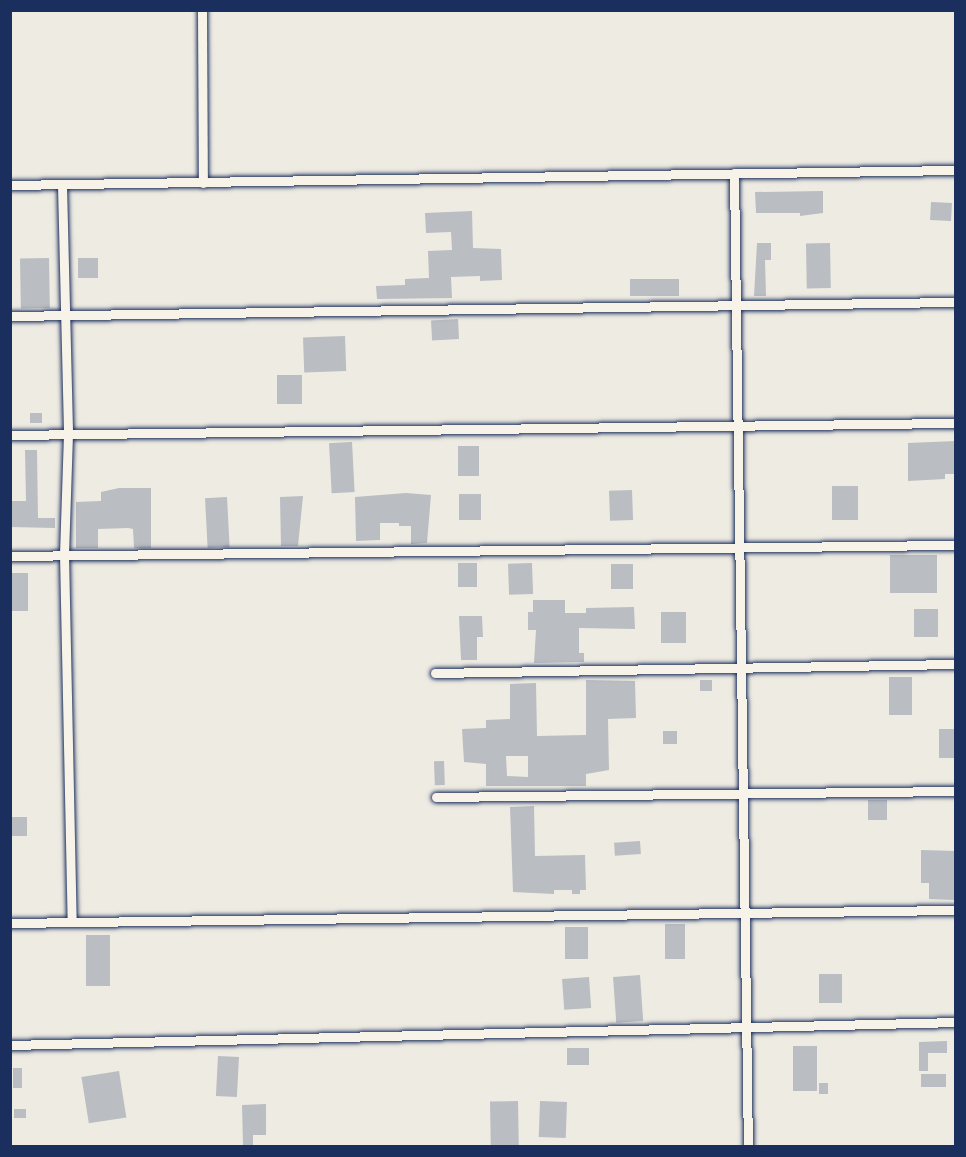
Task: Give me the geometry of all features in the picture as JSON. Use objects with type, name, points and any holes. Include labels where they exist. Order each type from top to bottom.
[{"type":"street","points":[[202,10],[203,183]]},
{"type":"street","points":[[10,185],[956,170]]},
{"type":"street","points":[[734,173],[748,1146]]},
{"type":"street","points":[[62,185],[69,434],[64,554],[72,922]]},
{"type":"street","points":[[10,316],[956,302]]},
{"type":"street","points":[[10,435],[956,423]]},
{"type":"street","points":[[10,556],[956,545]]},
{"type":"street","points":[[435,673],[956,664]]},
{"type":"street","points":[[436,797],[956,791]]},
{"type":"street","points":[[10,923],[956,910]]},
{"type":"street","points":[[10,1045],[956,1022]]},
{"type":"building","points":[[823,191],[823,213],[800,216],[800,213],[756,213],[755,192]]},
{"type":"building","points":[[931,202],[952,203],[951,221],[930,220]]},
{"type":"building","points":[[472,211],[473,248],[501,249],[502,280],[480,281],[480,276],[451,277],[452,298],[377,299],[376,286],[405,285],[405,279],[429,278],[428,251],[452,250],[451,232],[426,233],[425,213]]},
{"type":"building","points":[[757,243],[771,243],[771,260],[765,260],[766,296],[754,296]]},
{"type":"building","points":[[806,243],[830,243],[831,288],[807,288]]},
{"type":"building","points":[[49,258],[50,308],[21,308],[20,259]]},
{"type":"building","points":[[78,258],[98,258],[98,278],[78,278]]},
{"type":"building","points":[[630,279],[679,279],[679,296],[630,296]]},
{"type":"building","points":[[458,319],[459,339],[432,340],[431,320]]},
{"type":"building","points":[[345,336],[346,371],[304,372],[303,337]]},
{"type":"building","points":[[277,375],[302,375],[302,404],[277,404]]},
{"type":"building","points":[[30,413],[42,413],[42,423],[30,423]]},
{"type":"building","points":[[956,441],[956,474],[945,474],[945,479],[908,481],[908,443]]},
{"type":"building","points":[[352,442],[355,492],[332,493],[329,443]]},
{"type":"building","points":[[458,446],[479,446],[479,476],[458,476]]},
{"type":"building","points":[[25,450],[37,450],[38,518],[55,518],[55,528],[10,527],[10,501],[26,501]]},
{"type":"building","points":[[832,486],[858,486],[858,520],[832,520]]},
{"type":"building","points":[[119,488],[151,488],[151,548],[134,548],[133,529],[128,528],[98,529],[98,548],[76,548],[76,502],[101,501],[101,492]]},
{"type":"building","points":[[632,490],[633,520],[610,521],[609,491]]},
{"type":"building","points":[[406,493],[431,495],[427,543],[411,544],[411,526],[399,526],[399,523],[380,523],[380,540],[356,541],[355,497]]},
{"type":"building","points":[[459,494],[481,494],[481,520],[459,520]]},
{"type":"building","points":[[303,496],[298,546],[281,546],[280,497]]},
{"type":"building","points":[[227,497],[230,547],[208,548],[205,498]]},
{"type":"building","points":[[890,555],[937,555],[937,593],[890,593]]},
{"type":"building","points":[[458,563],[477,563],[477,587],[458,587]]},
{"type":"building","points":[[532,563],[533,594],[509,595],[508,564]]},
{"type":"building","points":[[611,564],[633,564],[633,589],[611,589]]},
{"type":"building","points":[[10,573],[28,573],[28,611],[10,611]]},
{"type":"building","points":[[533,600],[565,600],[565,613],[586,613],[586,608],[634,607],[635,629],[579,628],[579,653],[584,653],[584,662],[534,663],[536,630],[528,630],[528,612],[533,612]]},
{"type":"building","points":[[914,609],[938,609],[938,637],[914,637]]},
{"type":"building","points":[[661,612],[686,612],[686,643],[661,643]]},
{"type":"building","points":[[459,616],[482,616],[483,637],[477,637],[477,660],[461,660]]},
{"type":"building","points":[[889,677],[912,677],[912,715],[889,715]]},
{"type":"building","points":[[586,680],[635,681],[636,718],[608,719],[609,770],[586,774],[586,786],[486,786],[486,764],[464,762],[462,729],[486,728],[486,720],[510,719],[510,684],[536,683],[537,736],[586,735]],"holes":[[[506,756],[528,756],[528,777],[507,776]]]},
{"type":"building","points":[[700,680],[712,680],[712,691],[700,691]]},
{"type":"building","points":[[939,729],[956,729],[956,758],[939,758]]},
{"type":"building","points":[[663,731],[677,731],[677,744],[663,744]]},
{"type":"building","points":[[434,761],[444,761],[445,785],[435,785]]},
{"type":"building","points":[[868,800],[887,800],[887,820],[868,820]]},
{"type":"building","points":[[534,806],[535,856],[585,855],[586,890],[580,890],[580,894],[572,894],[572,890],[554,890],[554,894],[513,892],[510,807]]},
{"type":"building","points":[[11,817],[27,817],[27,836],[11,836]]},
{"type":"building","points":[[640,841],[641,854],[615,856],[614,843]]},
{"type":"building","points":[[921,850],[956,851],[956,900],[929,899],[929,883],[921,883]]},
{"type":"building","points":[[665,924],[685,924],[685,959],[665,959]]},
{"type":"building","points":[[565,927],[588,927],[588,959],[565,959]]},
{"type":"building","points":[[86,935],[110,935],[110,986],[86,986]]},
{"type":"building","points":[[819,974],[842,974],[842,1003],[819,1003]]},
{"type":"building","points":[[640,975],[643,1021],[616,1023],[613,977]]},
{"type":"building","points":[[589,977],[591,1008],[564,1010],[562,979]]},
{"type":"building","points":[[947,1041],[947,1053],[928,1053],[928,1071],[919,1071],[919,1042]]},
{"type":"building","points":[[793,1046],[817,1046],[817,1091],[793,1091]]},
{"type":"building","points":[[567,1048],[589,1048],[589,1065],[567,1065]]},
{"type":"building","points":[[218,1056],[239,1057],[237,1097],[216,1096]]},
{"type":"building","points":[[13,1068],[22,1068],[22,1088],[13,1088]]},
{"type":"building","points":[[119,1071],[126,1117],[89,1123],[81,1077]]},
{"type":"building","points":[[921,1074],[946,1074],[946,1087],[921,1087]]},
{"type":"building","points":[[819,1083],[828,1083],[828,1094],[819,1094]]},
{"type":"building","points":[[490,1101],[518,1101],[519,1145],[491,1145]]},
{"type":"building","points":[[540,1101],[567,1102],[566,1138],[539,1137]]},
{"type":"building","points":[[266,1104],[266,1135],[253,1135],[253,1146],[243,1146],[242,1105]]},
{"type":"building","points":[[14,1109],[26,1109],[26,1118],[14,1118]]}]
